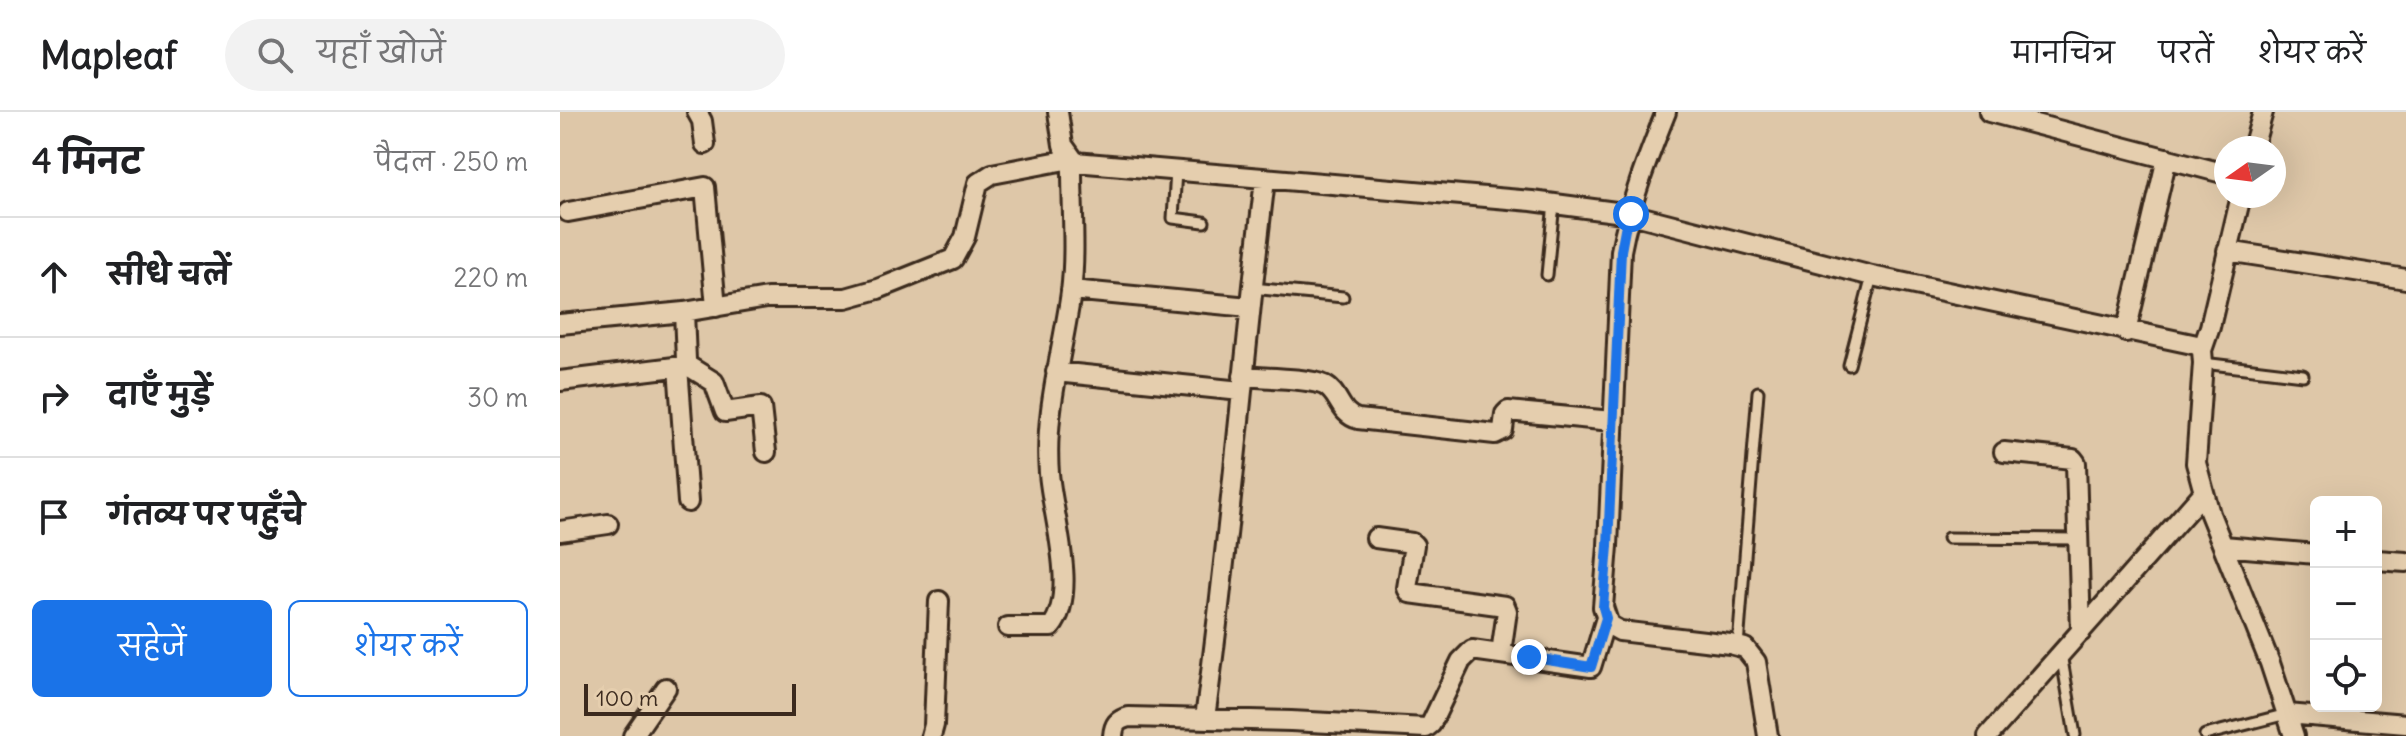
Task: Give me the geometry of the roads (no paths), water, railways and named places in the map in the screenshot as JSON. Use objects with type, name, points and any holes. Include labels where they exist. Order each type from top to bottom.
[{"type":"street","points":[[697,112],[702,121],[705,144]]},
{"type":"street","points":[[1008,627],[1051,627],[1063,602],[1063,575],[1049,471],[1056,372],[1071,290],[1072,159],[1063,145],[1058,112]]},
{"type":"street","points":[[1666,112],[1642,173],[1621,251],[1603,607],[1609,625],[1620,631],[1745,648],[1756,662],[1768,736]]},
{"type":"street","points":[[1989,112],[2214,171]]},
{"type":"street","points":[[2256,136],[2263,112]]},
{"type":"street","points":[[2126,332],[2167,158]]},
{"type":"street","points":[[560,324],[684,312],[767,298],[846,298],[878,289],[953,259],[965,237],[981,179],[992,174],[1072,159],[1265,180],[1338,183],[1554,203],[1631,214],[1872,276],[2197,345],[2202,356]]},
{"type":"street","points":[[1205,718],[1218,630],[1265,180]]},
{"type":"street","points":[[568,212],[705,187],[716,307]]},
{"type":"street","points":[[2238,208],[2202,356],[2196,463],[2223,546],[2270,663],[2294,736]]},
{"type":"street","points":[[2227,251],[2406,279]]},
{"type":"street","points":[[1071,290],[1251,298]]},
{"type":"street","points":[[684,312],[682,365],[688,502]]},
{"type":"street","points":[[560,381],[682,365],[714,382],[725,412],[761,407],[766,452]]},
{"type":"street","points":[[1056,372],[1325,386],[1344,412],[1358,419],[1495,434],[1503,430],[1508,411],[1612,421]]},
{"type":"street","points":[[2004,452],[2075,461],[2081,632]]},
{"type":"street","points":[[1988,736],[2204,492]]},
{"type":"street","points":[[560,531],[608,524]]},
{"type":"street","points":[[1376,538],[1414,545],[1407,588],[1410,593],[1505,606],[1507,611],[1501,653]]},
{"type":"street","points":[[2223,546],[2310,553]]},
{"type":"street","points":[[2382,560],[2406,562]]},
{"type":"street","points":[[931,736],[939,601]]},
{"type":"street","points":[[1113,736],[1114,726],[1120,719],[1205,718],[1427,732],[1461,661],[1472,650],[1591,667],[1606,618]]},
{"type":"street","points":[[633,736],[666,688]]},
{"type":"street","points":[[2287,714],[2398,728]]},
{"type":"lane","points":[[1176,171],[1173,218],[1204,222]]},
{"type":"lane","points":[[1547,275],[1554,203]]},
{"type":"lane","points":[[1849,365],[1872,276]]},
{"type":"lane","points":[[1251,298],[1343,297]]},
{"type":"lane","points":[[2202,356],[2303,375]]},
{"type":"lane","points":[[1738,646],[1758,392]]},
{"type":"lane","points":[[1948,538],[2078,539]]},
{"type":"lane","points":[[2061,654],[2075,735]]},
{"type":"lane","points":[[2205,735],[2287,714]]}]
